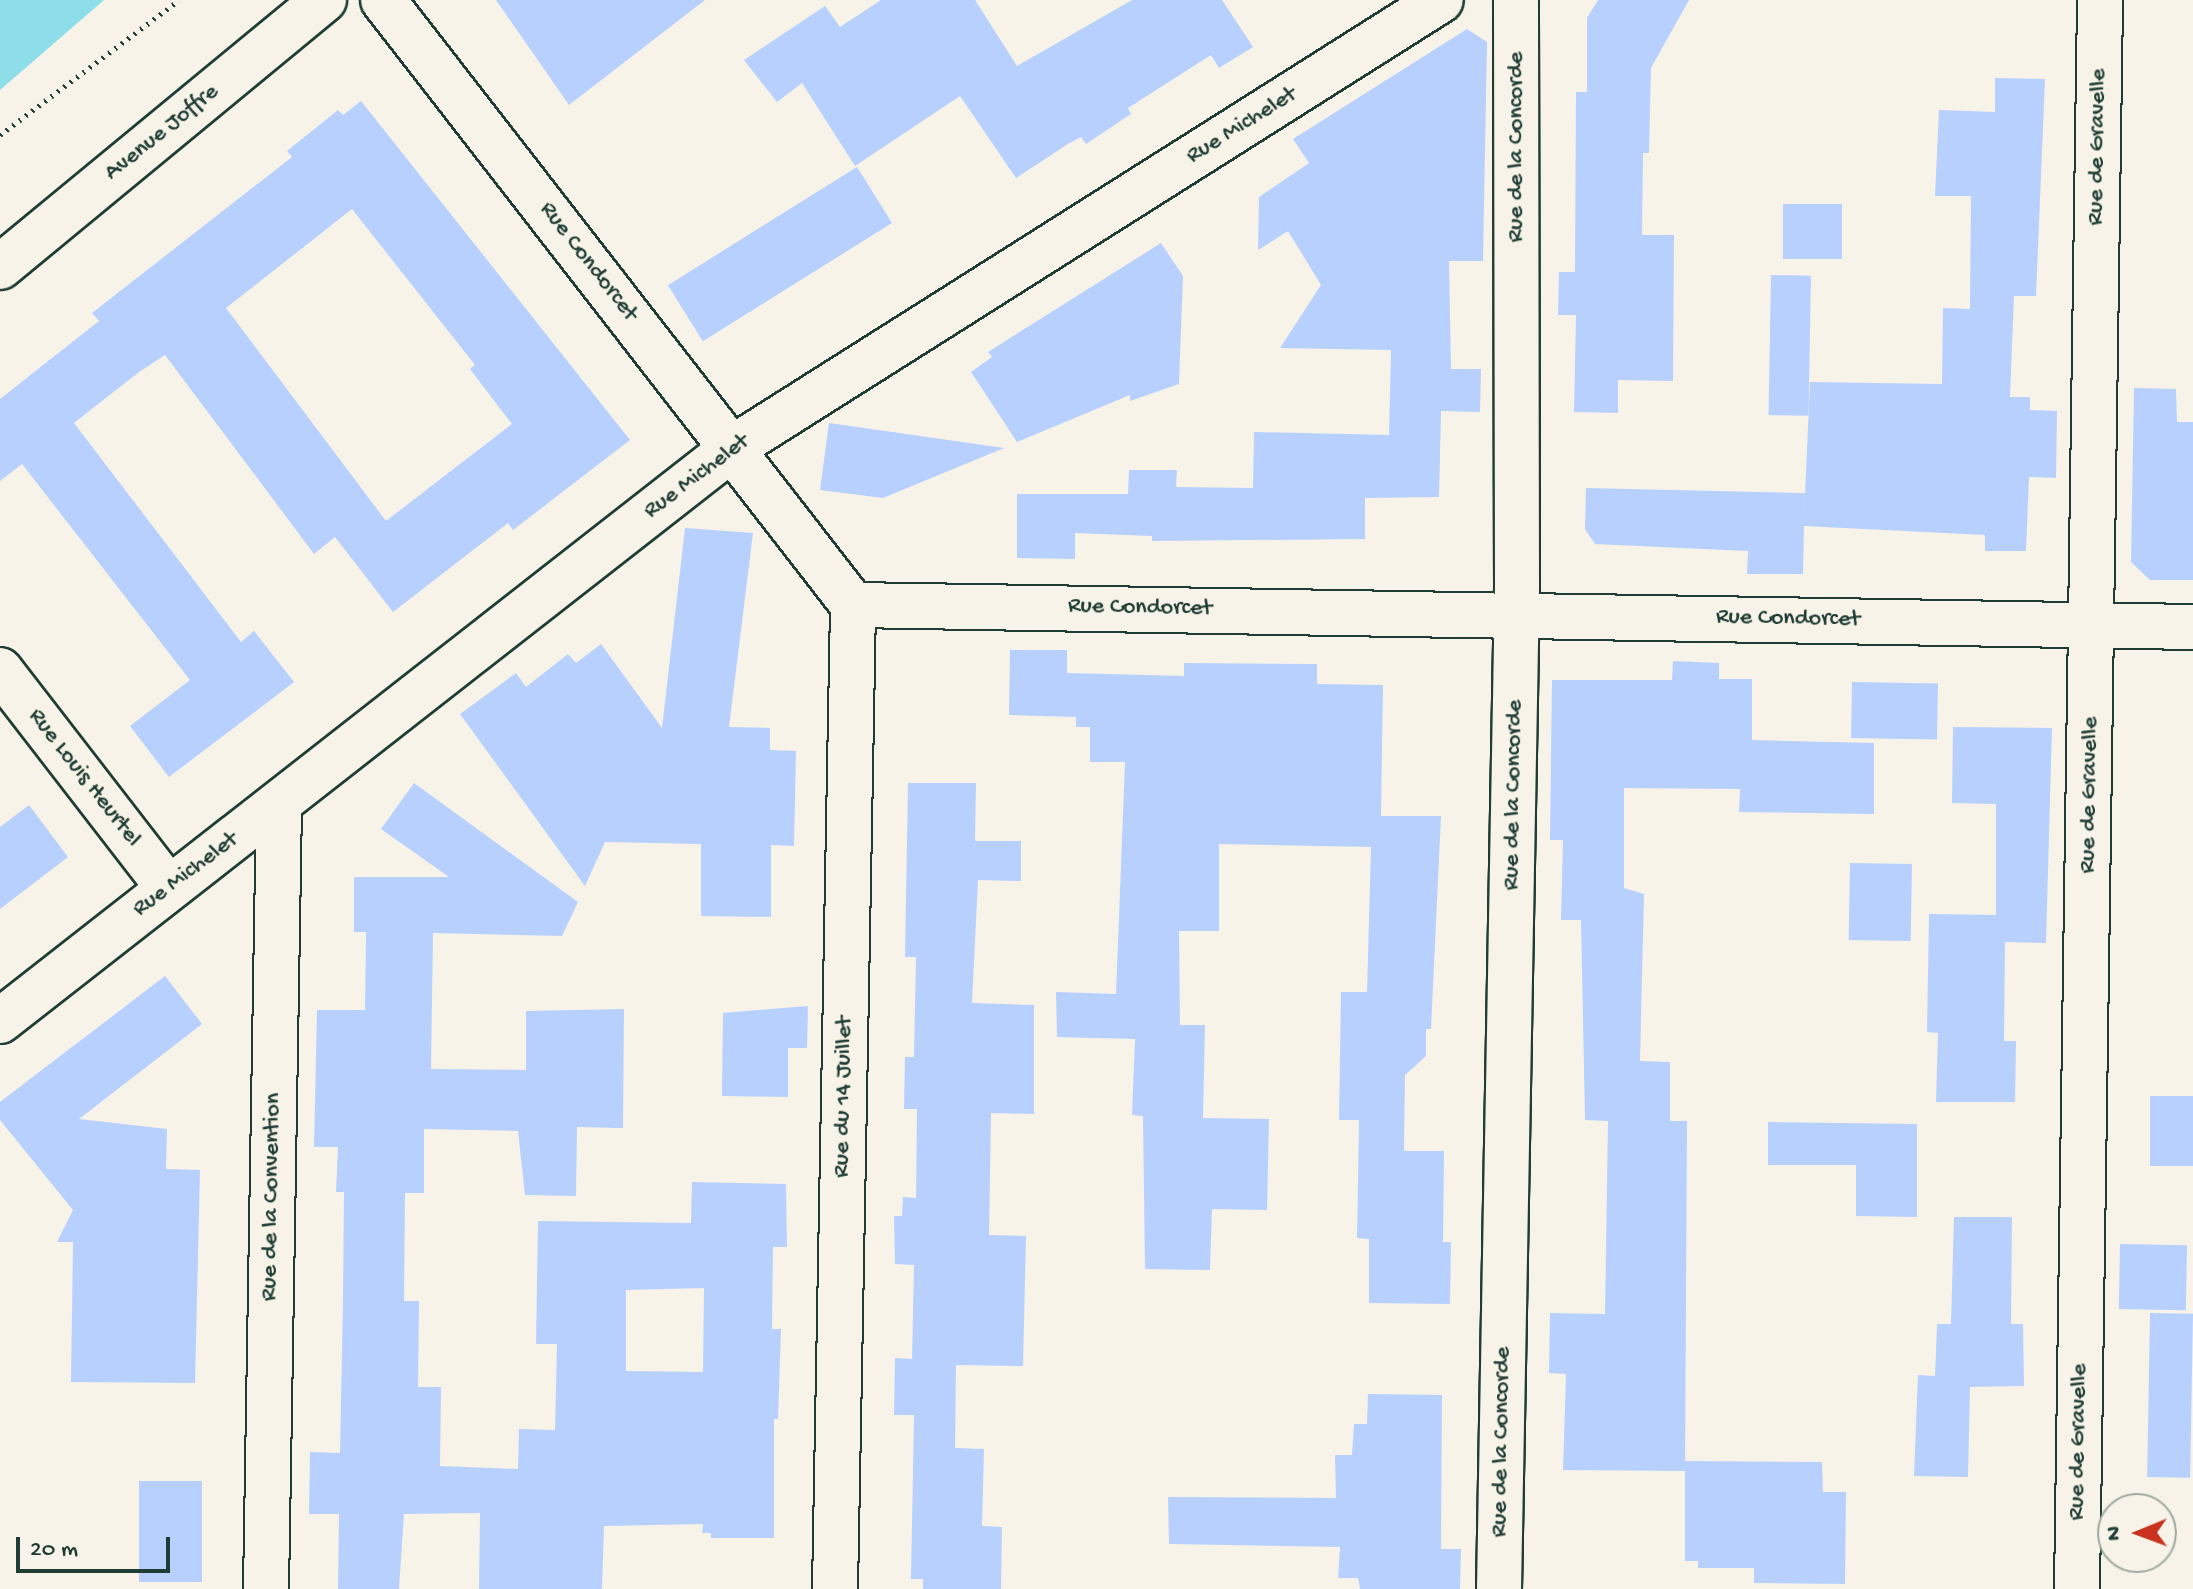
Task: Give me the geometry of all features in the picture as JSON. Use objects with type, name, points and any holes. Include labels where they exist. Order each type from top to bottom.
[{"type":"street","name":"Avenue Joffre","points":[[0,267],[324,0]]},
{"type":"street","name":"Rue Condorcet","points":[[383,0],[734,447],[853,605],[1517,613],[2193,627]]},
{"type":"street","name":"Rue Michelet","points":[[0,1021],[734,447],[1441,0]]},
{"type":"street","name":"Rue de la Concorde","points":[[1499,1589],[1517,613],[1516,0]]},
{"type":"street","name":"Rue de Gravelle","points":[[2077,1589],[2100,0]]},
{"type":"street","name":"Rue du 14 Juillet","points":[[835,1589],[853,605]]},
{"type":"street","name":"Rue Louis Heurtel","points":[[0,670],[168,887]]},
{"type":"street","name":"Rue de la Convention","points":[[266,1589],[279,804]]},
{"type":"path","points":[[0,135],[179,0]]},
{"type":"water","points":[[0,0],[104,0],[0,90]]},
{"type":"building","points":[[496,0],[705,0],[569,105]]},
{"type":"building","points":[[881,0],[975,0],[1017,66],[1132,0],[1222,0],[1253,47],[1219,68],[1211,55],[1128,108],[1131,114],[1086,144],[1081,137],[1016,178],[960,96],[855,166],[802,83],[777,102],[744,60],[825,6],[840,27]]},
{"type":"building","points":[[1598,0],[1689,0],[1651,68],[1649,153],[1643,153],[1642,235],[1674,235],[1673,381],[1618,380],[1618,413],[1574,412],[1576,315],[1558,315],[1559,272],[1575,272],[1576,92],[1587,92],[1587,18]]},
{"type":"building","points":[[1467,29],[1487,42],[1483,261],[1449,261],[1451,369],[1481,369],[1480,412],[1441,411],[1439,497],[1365,498],[1365,539],[1152,541],[1152,536],[1075,533],[1075,559],[1017,558],[1017,494],[1128,494],[1129,470],[1177,470],[1176,487],[1253,488],[1254,432],[1389,435],[1391,350],[1280,348],[1321,285],[1288,231],[1258,250],[1259,197],[1309,163],[1293,139]]},
{"type":"building","points":[[1995,78],[2045,79],[2036,296],[2014,296],[2010,397],[2030,397],[2030,410],[2057,411],[2056,478],[2029,477],[2026,551],[1985,551],[1985,535],[1804,526],[1803,574],[1747,574],[1748,551],[1595,544],[1585,529],[1586,488],[1805,493],[1804,518],[1810,382],[1942,384],[1943,308],[1970,309],[1971,196],[1935,196],[1939,110],[1995,112]]},
{"type":"building","points":[[361,101],[630,440],[513,530],[508,523],[393,612],[335,537],[314,554],[165,355],[139,372],[74,423],[241,642],[254,631],[294,682],[169,777],[130,726],[190,680],[22,464],[0,481],[0,399],[99,321],[92,313],[292,157],[287,151],[338,110],[343,115]],"holes":[[[352,209],[475,365],[470,369],[512,424],[386,521],[226,308]]]},
{"type":"building","points":[[857,167],[892,223],[703,341],[668,285]]},
{"type":"building","points":[[1783,204],[1842,204],[1842,259],[1783,259]]},
{"type":"building","points":[[1161,243],[1183,276],[1179,384],[1130,401],[1130,395],[1017,442],[971,372],[992,357],[988,352]]},
{"type":"building","points":[[1771,275],[1811,276],[1809,416],[1769,415]]},
{"type":"building","points":[[2134,388],[2176,389],[2177,422],[2193,422],[2193,580],[2150,580],[2131,562]]},
{"type":"building","points":[[829,423],[1004,448],[883,498],[820,490]]},
{"type":"building","points":[[685,528],[753,533],[729,727],[770,728],[770,750],[796,751],[794,846],[771,845],[771,917],[701,916],[701,844],[605,842],[585,886],[460,714],[516,673],[526,687],[568,654],[576,663],[601,644],[662,728]]},
{"type":"building","points":[[1010,650],[1067,650],[1067,673],[1184,676],[1184,663],[1317,664],[1317,684],[1383,685],[1381,816],[1441,816],[1431,1029],[1426,1029],[1426,1056],[1405,1075],[1404,1151],[1444,1151],[1443,1242],[1451,1242],[1450,1304],[1369,1303],[1369,1239],[1357,1238],[1359,1120],[1339,1120],[1341,992],[1367,992],[1371,847],[1219,844],[1219,931],[1179,931],[1180,1025],[1205,1025],[1203,1118],[1269,1119],[1267,1210],[1212,1209],[1210,1270],[1145,1269],[1143,1116],[1132,1115],[1135,1039],[1057,1037],[1056,992],[1116,994],[1125,762],[1090,762],[1090,727],[1076,727],[1076,717],[1009,715]]},
{"type":"building","points":[[1673,661],[1719,663],[1719,679],[1752,679],[1752,740],[1874,743],[1874,814],[1739,812],[1740,789],[1624,788],[1624,888],[1644,894],[1640,1061],[1670,1062],[1670,1121],[1687,1121],[1685,1471],[1563,1470],[1566,1374],[1549,1373],[1550,1313],[1605,1314],[1608,1121],[1585,1120],[1581,920],[1561,920],[1563,840],[1550,840],[1552,680],[1672,680]]},
{"type":"building","points":[[1852,682],[1938,684],[1937,739],[1851,738]]},
{"type":"building","points":[[1953,727],[2052,728],[2046,943],[2005,942],[2004,1041],[2016,1041],[2015,1102],[1936,1102],[1938,1033],[1927,1032],[1929,914],[1996,915],[1996,804],[1952,803]]},
{"type":"building","points":[[414,783],[578,902],[562,936],[433,933],[431,1069],[526,1070],[526,1011],[624,1009],[623,1128],[577,1127],[576,1196],[525,1195],[518,1131],[424,1129],[424,1193],[405,1193],[404,1301],[419,1301],[418,1387],[441,1387],[440,1466],[518,1469],[519,1429],[555,1430],[557,1344],[536,1344],[538,1221],[691,1223],[692,1182],[786,1184],[787,1247],[773,1247],[772,1329],[781,1329],[778,1419],[774,1419],[774,1538],[711,1538],[711,1533],[702,1533],[703,1524],[604,1526],[602,1589],[479,1589],[480,1513],[404,1514],[399,1589],[338,1589],[339,1514],[309,1514],[310,1452],[340,1453],[343,1301],[344,1192],[336,1192],[338,1147],[314,1147],[317,1010],[365,1010],[366,932],[354,932],[354,877],[449,877],[381,829]],"holes":[[[704,1288],[703,1372],[626,1371],[626,1290]]]},
{"type":"building","points":[[908,783],[976,783],[975,841],[1021,841],[1021,881],[978,880],[972,1003],[1034,1005],[1034,1114],[991,1113],[989,1235],[1026,1236],[1023,1366],[956,1365],[955,1448],[984,1449],[982,1526],[1002,1527],[1001,1589],[923,1589],[923,1579],[911,1579],[914,1415],[894,1415],[895,1358],[912,1359],[914,1265],[895,1264],[894,1216],[902,1216],[903,1197],[916,1198],[917,1109],[904,1109],[905,1057],[914,1057],[916,957],[905,957]]},
{"type":"building","points":[[29,805],[68,857],[0,909],[0,827]]},
{"type":"building","points":[[1850,863],[1912,864],[1911,941],[1849,940]]},
{"type":"building","points":[[165,976],[202,1024],[79,1119],[167,1129],[166,1169],[200,1170],[195,1383],[71,1382],[73,1242],[57,1242],[73,1210],[0,1120],[0,1102]]},
{"type":"building","points":[[808,1006],[807,1048],[788,1048],[788,1097],[722,1096],[723,1013]]},
{"type":"building","points":[[2150,1096],[2193,1096],[2193,1166],[2150,1166]]},
{"type":"building","points":[[1768,1122],[1917,1124],[1917,1217],[1856,1216],[1856,1165],[1768,1165]]},
{"type":"building","points":[[1954,1217],[2012,1217],[2011,1324],[2023,1324],[2024,1386],[1970,1387],[1968,1477],[1914,1476],[1918,1375],[1935,1376],[1937,1324],[1951,1324]]},
{"type":"building","points":[[2120,1244],[2187,1245],[2186,1310],[2119,1309]]},
{"type":"building","points":[[2150,1313],[2193,1314],[2190,1478],[2147,1477]]},
{"type":"building","points":[[1368,1394],[1442,1395],[1441,1549],[1461,1549],[1460,1589],[1360,1589],[1358,1578],[1338,1578],[1340,1547],[1169,1544],[1168,1497],[1336,1498],[1335,1455],[1352,1455],[1354,1424],[1367,1424]]},
{"type":"building","points":[[1685,1461],[1822,1462],[1823,1492],[1846,1492],[1845,1584],[1754,1583],[1754,1568],[1698,1568],[1698,1561],[1685,1561]]},
{"type":"building","points":[[139,1481],[202,1481],[202,1582],[139,1582]]}]
